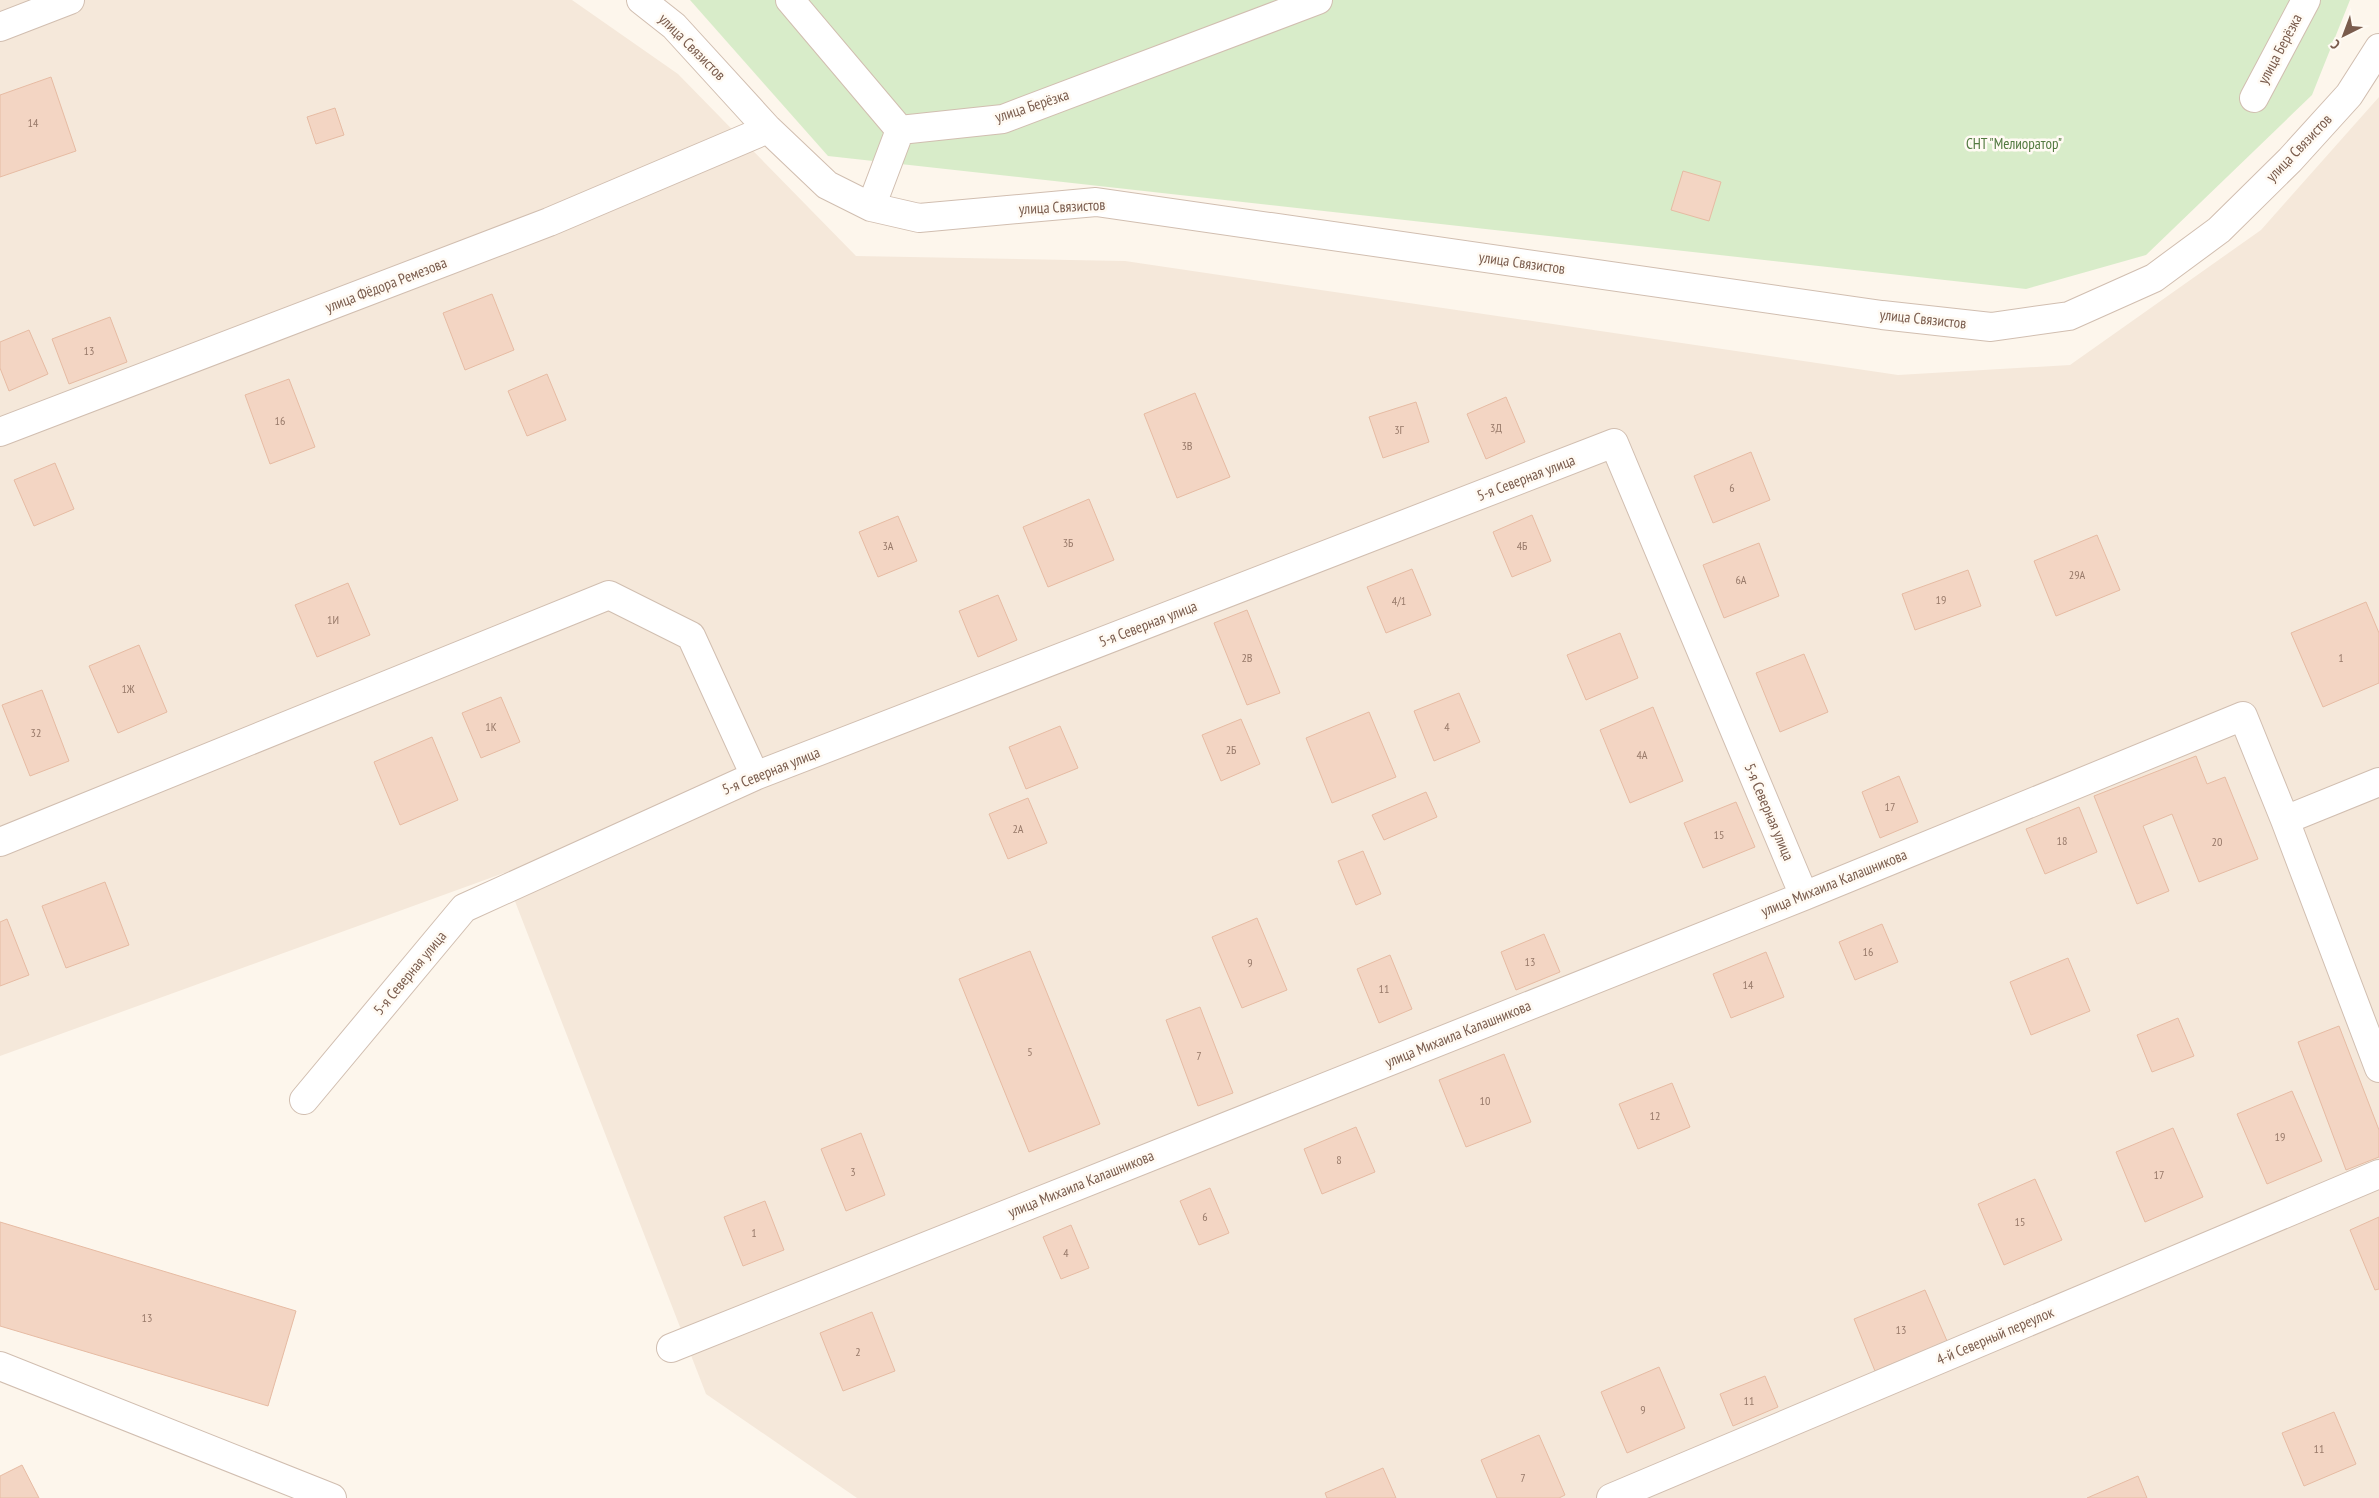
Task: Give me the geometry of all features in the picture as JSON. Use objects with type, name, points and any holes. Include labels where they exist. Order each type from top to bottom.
[{"type":"street","points":[[0,27],[70,0]]},
{"type":"street","name":"улица Связистов","points":[[641,0],[674,26],[768,129],[827,185],[871,207],[920,218],[1096,202],[1882,315],[1991,326],[2068,316],[2154,278],[2219,230],[2290,160],[2350,95],[2379,48]]},
{"type":"street","points":[[790,0],[900,130],[871,207]]},
{"type":"street","name":"улица Берёзка","points":[[900,130],[1004,119],[1318,0]]},
{"type":"street","name":"улица Берёзка","points":[[2254,98],[2306,0]]},
{"type":"street","name":"улица Фёдора Ремезова","points":[[0,432],[549,222],[768,129]]},
{"type":"street","name":"5-я Северная улица","points":[[304,1100],[464,908],[755,776],[1614,443],[1804,896]]},
{"type":"street","points":[[0,842],[609,596],[691,636],[755,776]]},
{"type":"street","name":"улица Михаила Калашникова","points":[[671,1348],[1804,896],[2243,716],[2285,820]]},
{"type":"street","points":[[2379,782],[2285,820],[2379,1068]]},
{"type":"street","name":"4-й Северный переулок","points":[[1611,1498],[2379,1174]]},
{"type":"street","points":[[0,1366],[332,1498]]},
{"type":"shaded area","points":[[0,0],[572,0],[678,74],[856,256],[1125,261],[1898,375],[2070,365],[2261,230],[2379,97],[2379,1498],[857,1498],[706,1394],[504,873],[0,1056]]},
{"type":"green space","name":"СНТ \"Мелиоратор\"","points":[[690,0],[2350,0],[2312,95],[2146,255],[2026,289],[828,156]]},
{"type":"building","points":[[51,77],[76,151],[0,177],[0,95]]},
{"type":"building","points":[[335,108],[344,135],[316,144],[307,117]]},
{"type":"building","points":[[1683,171],[1721,182],[1709,221],[1671,210]]},
{"type":"building","points":[[492,294],[514,350],[465,370],[443,313]]},
{"type":"building","points":[[110,317],[127,362],[69,384],[52,339]]},
{"type":"building","points":[[29,330],[48,374],[9,391],[0,368],[0,342]]},
{"type":"building","points":[[547,374],[566,420],[527,436],[508,391]]},
{"type":"building","points":[[289,379],[315,447],[270,464],[245,395]]},
{"type":"building","points":[[1195,393],[1230,477],[1177,498],[1144,414]]},
{"type":"building","points":[[1506,397],[1525,442],[1486,459],[1467,414]]},
{"type":"building","points":[[1416,402],[1429,442],[1383,458],[1369,417]]},
{"type":"building","points":[[1751,452],[1770,500],[1713,523],[1694,476]]},
{"type":"building","points":[[55,463],[74,509],[34,526],[14,480]]},
{"type":"building","points":[[1089,499],[1114,560],[1048,587],[1023,527]]},
{"type":"building","points":[[1532,515],[1551,561],[1512,577],[1493,532]]},
{"type":"building","points":[[898,516],[917,561],[878,577],[859,532]]},
{"type":"building","points":[[2097,535],[2120,590],[2056,616],[2034,561]]},
{"type":"building","points":[[1759,543],[1779,596],[1724,618],[1703,565]]},
{"type":"building","points":[[1412,569],[1431,615],[1386,633],[1367,587]]},
{"type":"building","points":[[1968,570],[1981,606],[1915,630],[1902,594]]},
{"type":"building","points":[[348,583],[370,635],[317,657],[295,605]]},
{"type":"building","points":[[998,595],[1017,640],[978,657],[959,611]]},
{"type":"building","points":[[2366,602],[2379,633],[2379,683],[2323,707],[2291,633]]},
{"type":"building","points":[[1247,610],[1280,693],[1247,705],[1214,623]]},
{"type":"building","points":[[1620,633],[1638,678],[1586,700],[1567,655]]},
{"type":"building","points":[[139,645],[167,712],[118,733],[89,666]]},
{"type":"building","points":[[1804,654],[1828,712],[1780,732],[1756,673]]},
{"type":"building","points":[[42,690],[69,761],[30,776],[2,705]]},
{"type":"building","points":[[1459,693],[1480,742],[1434,761],[1414,711]]},
{"type":"building","points":[[501,697],[520,742],[481,758],[462,713]]},
{"type":"building","points":[[1653,707],[1683,781],[1630,803],[1600,730]]},
{"type":"building","points":[[1369,712],[1396,777],[1332,803],[1306,738]]},
{"type":"building","points":[[1241,719],[1260,764],[1221,781],[1202,735]]},
{"type":"building","points":[[1060,726],[1078,768],[1026,789],[1009,747]]},
{"type":"building","points":[[432,737],[458,800],[400,825],[374,762]]},
{"type":"building","points":[[2196,756],[2207,784],[2225,777],[2258,859],[2199,882],[2172,814],[2143,826],[2169,891],[2137,904],[2094,796]]},
{"type":"building","points":[[1899,776],[1918,822],[1880,838],[1862,792]]},
{"type":"building","points":[[1426,792],[1437,817],[1384,840],[1372,815]]},
{"type":"building","points":[[1028,798],[1047,843],[1008,859],[989,814]]},
{"type":"building","points":[[1736,802],[1755,847],[1703,868],[1684,823]]},
{"type":"building","points":[[2079,807],[2097,852],[2045,874],[2026,829]]},
{"type":"building","points":[[1363,851],[1381,894],[1356,905],[1338,861]]},
{"type":"building","points":[[105,882],[129,945],[66,968],[42,906]]},
{"type":"building","points":[[1257,918],[1287,990],[1242,1008],[1212,937]]},
{"type":"building","points":[[7,919],[29,975],[0,986],[0,922]]},
{"type":"building","points":[[1882,924],[1898,962],[1855,980],[1839,942]]},
{"type":"building","points":[[1544,934],[1560,972],[1516,990],[1501,952]]},
{"type":"building","points":[[1030,951],[1100,1124],[1029,1152],[959,979]]},
{"type":"building","points":[[1766,952],[1784,997],[1731,1018],[1713,974]]},
{"type":"building","points":[[1390,955],[1412,1009],[1379,1023],[1357,969]]},
{"type":"building","points":[[2068,958],[2090,1011],[2031,1035],[2010,982]]},
{"type":"building","points":[[1200,1007],[1233,1093],[1198,1106],[1166,1020]]},
{"type":"building","points":[[2178,1018],[2194,1056],[2152,1072],[2137,1035]]},
{"type":"building","points":[[2339,1026],[2379,1130],[2379,1157],[2346,1170],[2298,1042]]},
{"type":"building","points":[[1504,1054],[1531,1122],[1466,1147],[1439,1080]]},
{"type":"building","points":[[1672,1083],[1690,1127],[1638,1149],[1619,1104]]},
{"type":"building","points":[[2292,1091],[2322,1161],[2267,1184],[2237,1114]]},
{"type":"building","points":[[1356,1127],[1375,1172],[1322,1194],[1304,1149]]},
{"type":"building","points":[[2173,1128],[2203,1197],[2145,1222],[2116,1152]]},
{"type":"building","points":[[861,1133],[885,1195],[846,1211],[821,1149]]},
{"type":"building","points":[[2035,1179],[2062,1240],[2004,1265],[1978,1204]]},
{"type":"building","points":[[1210,1188],[1229,1233],[1199,1245],[1180,1201]]},
{"type":"building","points":[[765,1201],[784,1250],[743,1266],[724,1217]]},
{"type":"building","points":[[2379,1217],[2379,1289],[2375,1290],[2350,1230]]},
{"type":"building","points":[[0,1222],[296,1311],[268,1406],[0,1326]]},
{"type":"building","points":[[1071,1225],[1089,1268],[1061,1279],[1043,1237]]},
{"type":"building","points":[[1925,1290],[1947,1341],[1875,1371],[1854,1319]]},
{"type":"building","points":[[872,1312],[895,1371],[843,1391],[820,1333]]},
{"type":"building","points":[[1659,1367],[1685,1428],[1627,1453],[1601,1392]]},
{"type":"building","points":[[1765,1376],[1778,1407],[1733,1426],[1720,1394]]},
{"type":"building","points":[[2334,1412],[2356,1464],[2304,1486],[2282,1433]]},
{"type":"building","points":[[1539,1435],[1565,1495],[1559,1498],[1497,1498],[1481,1460]]},
{"type":"building","points":[[22,1465],[39,1498],[0,1498],[0,1476]]},
{"type":"building","points":[[1383,1468],[1396,1498],[1327,1498],[1325,1493]]},
{"type":"building","points":[[2138,1476],[2147,1498],[2087,1498]]}]
